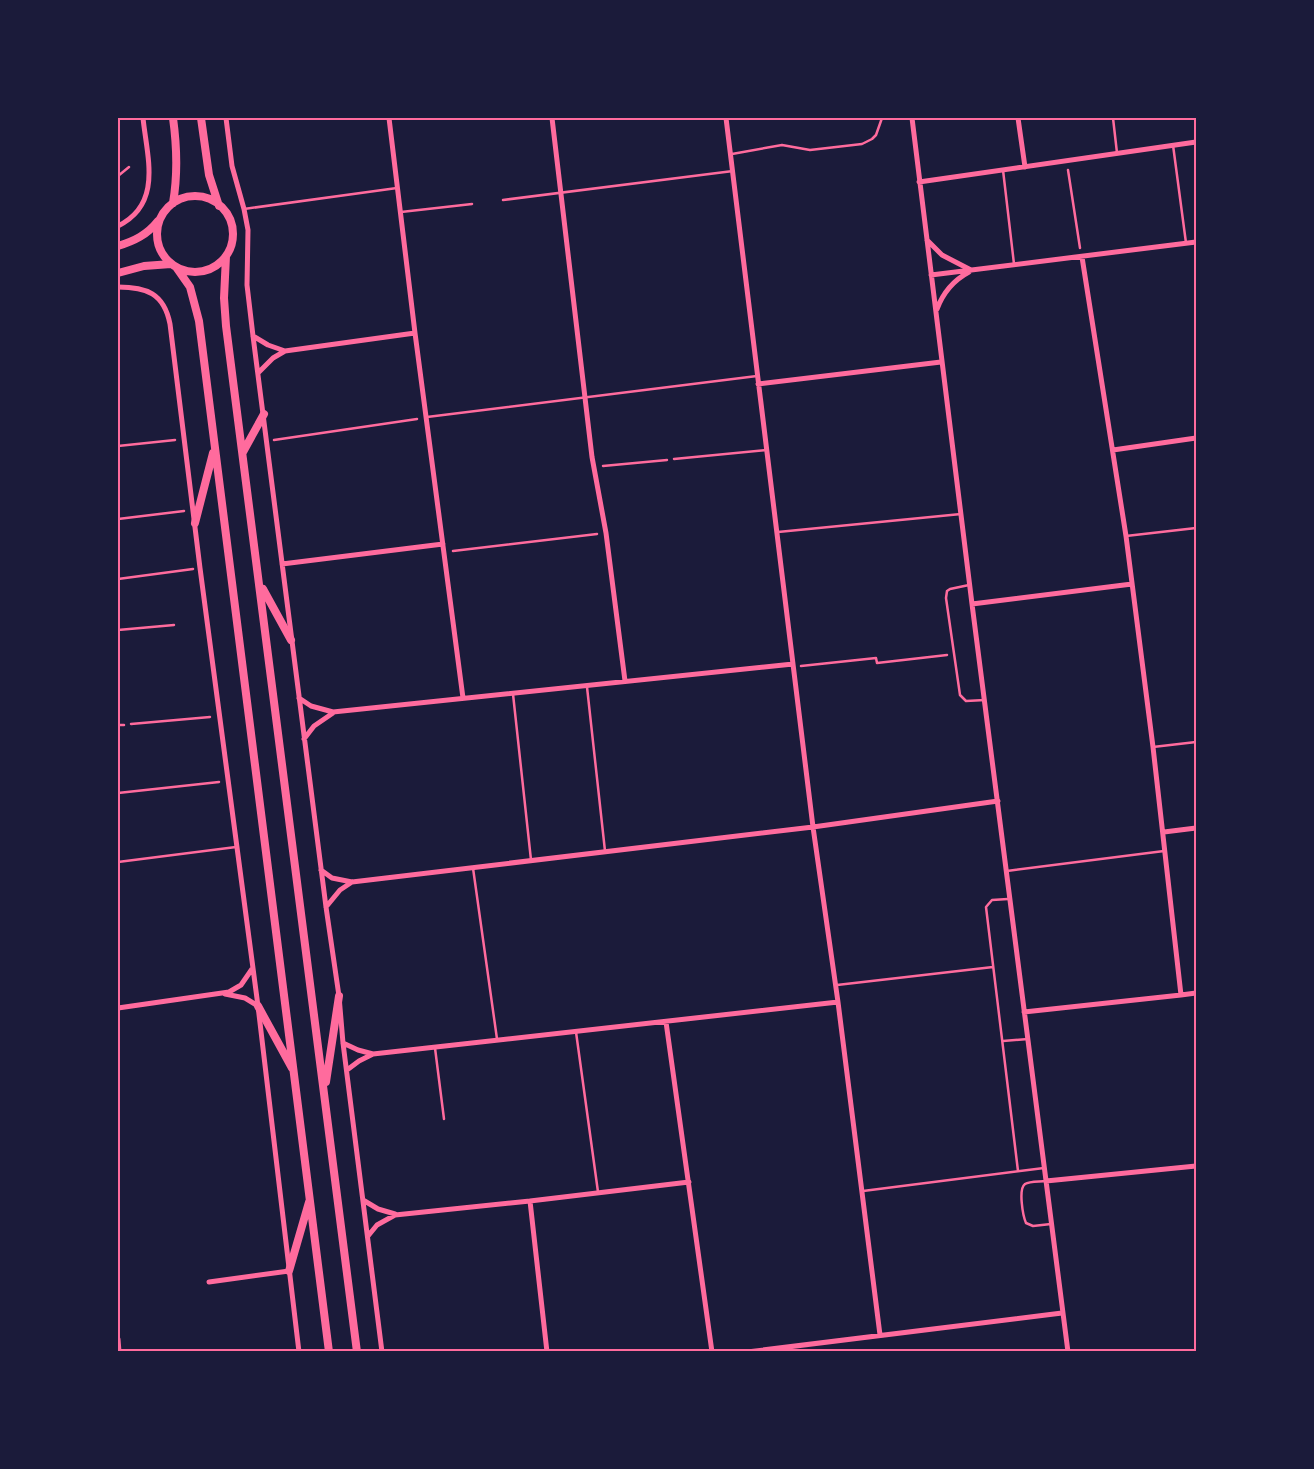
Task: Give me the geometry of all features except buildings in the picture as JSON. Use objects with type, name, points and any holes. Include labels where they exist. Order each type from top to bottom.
[{"type":"main road","points":[[173,118],[177,156],[176,188],[173,203]]},
{"type":"main road","points":[[201,118],[209,175],[219,206]]},
{"type":"main road","points":[[118,246],[136,240],[145,234],[173,203],[192,197],[202,197],[211,200],[219,206],[226,214],[232,230],[231,246],[226,256],[218,264],[208,269],[198,272],[187,271],[174,266],[144,266],[118,273]]},
{"type":"main road","points":[[159,220],[157,229],[159,249],[190,287],[197,309],[329,1352]]},
{"type":"main road","points":[[226,256],[224,312],[357,1352]]},
{"type":"main road","points":[[243,452],[264,414]]},
{"type":"main road","points":[[195,523],[214,448]]},
{"type":"main road","points":[[260,584],[291,640]]},
{"type":"main road","points":[[324,1091],[339,996]]},
{"type":"main road","points":[[258,1006],[294,1072]]},
{"type":"main road","points":[[289,1272],[310,1198]]},
{"type":"street","points":[[118,226],[137,212],[142,205],[148,188],[149,171],[143,118]]},
{"type":"street","points":[[226,118],[232,166],[248,230],[248,285],[253,336],[291,640],[339,996],[343,1043],[382,1352]]},
{"type":"street","points":[[390,118],[415,333],[463,698]]},
{"type":"street","points":[[552,118],[594,467],[606,533],[625,681]]},
{"type":"street","points":[[726,118],[732,154],[757,376],[813,826],[836,986],[880,1335]]},
{"type":"street","points":[[912,118],[969,585],[1068,1352]]},
{"type":"street","points":[[1018,118],[1025,167]]},
{"type":"street","points":[[920,182],[1196,142]]},
{"type":"street","points":[[927,240],[942,255],[972,270]]},
{"type":"street","points":[[931,275],[1196,242]]},
{"type":"street","points":[[1082,257],[1126,536],[1154,747],[1181,995]]},
{"type":"street","points":[[936,312],[945,292],[962,276],[972,270]]},
{"type":"street","points":[[118,287],[143,289],[159,299],[165,306],[170,324],[258,1006],[299,1352]]},
{"type":"street","points":[[258,373],[273,358],[285,351],[415,333]]},
{"type":"street","points":[[253,336],[268,346],[285,351]]},
{"type":"street","points":[[758,384],[941,362]]},
{"type":"street","points":[[1113,450],[1196,438]]},
{"type":"street","points":[[282,564],[443,544]]},
{"type":"street","points":[[972,604],[1132,584]]},
{"type":"street","points":[[299,698],[311,706],[333,712],[625,681],[793,666]]},
{"type":"street","points":[[304,739],[314,726],[333,712]]},
{"type":"street","points":[[321,870],[332,878],[352,882],[813,826],[998,801]]},
{"type":"street","points":[[1164,832],[1196,828]]},
{"type":"street","points":[[326,907],[340,890],[352,882]]},
{"type":"street","points":[[222,994],[240,985],[252,969]]},
{"type":"street","points":[[1024,1012],[1196,993]]},
{"type":"street","points":[[118,1008],[222,994],[237,996],[258,1006]]},
{"type":"street","points":[[343,1043],[373,1054],[838,1002]]},
{"type":"street","points":[[666,1022],[712,1352]]},
{"type":"street","points":[[347,1070],[373,1054]]},
{"type":"street","points":[[1046,1181],[1196,1166]]},
{"type":"street","points":[[363,1200],[378,1209],[396,1214],[530,1201],[689,1182]]},
{"type":"street","points":[[530,1201],[548,1352]]},
{"type":"street","points":[[368,1236],[377,1225],[396,1214]]},
{"type":"street","points":[[209,1282],[289,1272]]},
{"type":"street","points":[[747,1352],[1062,1312]]},
{"type":"street","points":[[118,1339],[119,1352]]},
{"type":"lane","points":[[732,154],[782,146],[810,150],[862,144],[876,135],[882,118]]},
{"type":"lane","points":[[1113,118],[1117,153]]},
{"type":"lane","points":[[1173,146],[1186,244]]},
{"type":"lane","points":[[118,176],[129,167]]},
{"type":"lane","points":[[1003,170],[1014,265]]},
{"type":"lane","points":[[502,200],[734,171]]},
{"type":"lane","points":[[244,209],[398,188]]},
{"type":"lane","points":[[401,212],[472,204]]},
{"type":"lane","points":[[427,417],[757,376]]},
{"type":"lane","points":[[674,459],[766,450]]},
{"type":"lane","points":[[776,532],[961,514]]},
{"type":"lane","points":[[1126,536],[1196,528]]},
{"type":"lane","points":[[969,585],[950,589],[946,594],[954,655],[960,695],[966,701],[985,700]]},
{"type":"lane","points":[[118,630],[174,624]]},
{"type":"lane","points":[[587,685],[605,851]]},
{"type":"lane","points":[[513,693],[531,860]]},
{"type":"lane","points":[[118,725],[124,724]]},
{"type":"lane","points":[[1154,747],[1196,742]]},
{"type":"lane","points":[[118,862],[236,847]]},
{"type":"lane","points":[[1007,871],[1166,850]]},
{"type":"lane","points":[[473,867],[497,1041]]},
{"type":"lane","points":[[1010,898],[992,900],[986,907],[1018,1171]]},
{"type":"lane","points":[[836,986],[994,967]]},
{"type":"lane","points":[[576,1032],[598,1193]]},
{"type":"lane","points":[[1003,1041],[1028,1039]]},
{"type":"lane","points":[[435,1048],[444,1118]]},
{"type":"lane","points":[[862,1192],[1044,1168]]},
{"type":"lane","points":[[1046,1181],[1024,1185],[1021,1191],[1022,1202],[1025,1221],[1028,1225],[1051,1224]]},
{"type":"lane","points":[[800,1345],[801,1352]]},
{"type":"path","points":[[1067,161],[1082,257]]},
{"type":"path","points":[[267,441],[427,417]]},
{"type":"path","points":[[118,446],[184,439]]},
{"type":"path","points":[[594,467],[674,459]]},
{"type":"path","points":[[118,519],[193,510]]},
{"type":"path","points":[[444,552],[606,533]]},
{"type":"path","points":[[118,579],[200,568]]},
{"type":"path","points":[[793,666],[876,658],[877,663],[954,655]]},
{"type":"path","points":[[124,724],[220,717]]},
{"type":"path","points":[[118,792],[228,781]]}]
